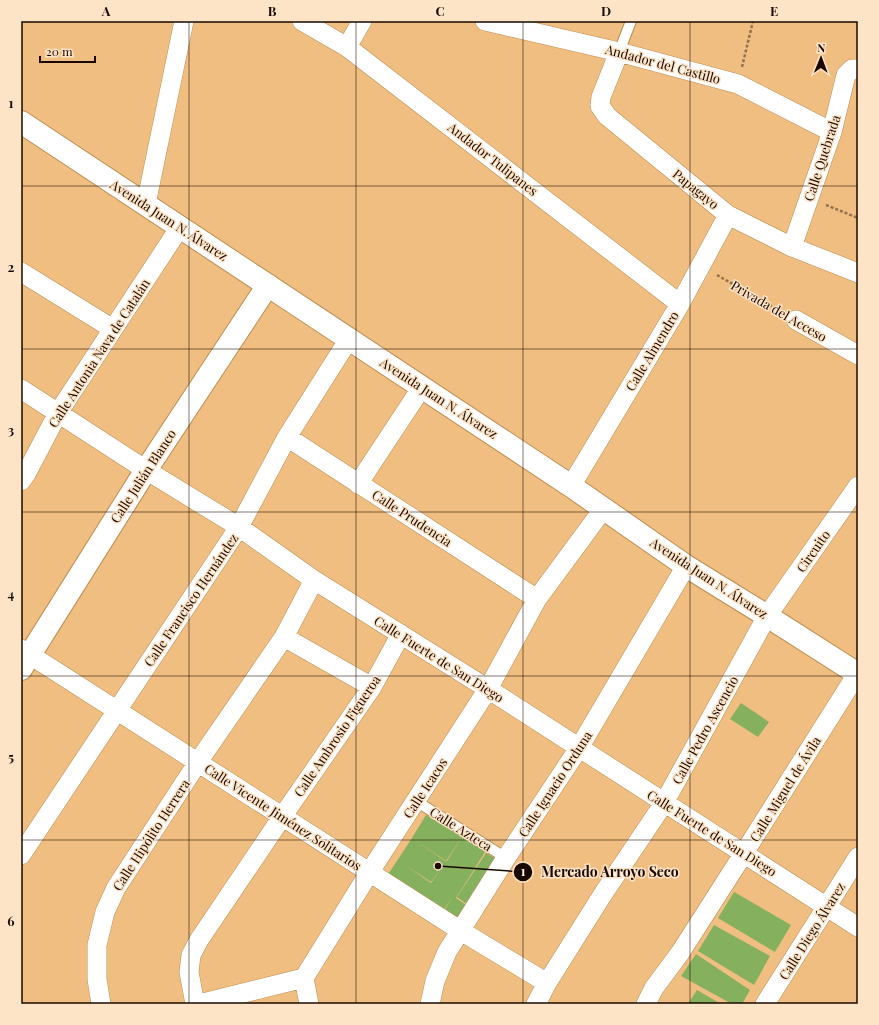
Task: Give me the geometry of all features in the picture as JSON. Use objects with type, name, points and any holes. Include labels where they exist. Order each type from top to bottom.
[{"type":"main road","name":"Avenida Juan N. Álvarez","points":[[21,122],[604,508],[686,566],[858,674]]},
{"type":"main road","name":"Calle Julián Blanco","points":[[24,658],[268,285]]},
{"type":"street","points":[[146,204],[184,21]]},
{"type":"street","name":"Andador Tulipanes","points":[[302,21],[347,47],[680,304]]},
{"type":"street","points":[[347,47],[362,21]]},
{"type":"street","name":"Andador del Castillo","points":[[485,21],[619,52],[738,84],[832,132]]},
{"type":"street","name":"Papagayo","points":[[619,52],[601,96],[600,106],[607,116],[728,215],[792,248],[858,273]]},
{"type":"street","name":"Calle Quebrada","points":[[792,248],[832,132],[846,75],[855,69]]},
{"type":"street","name":"Calle Almendro","points":[[571,486],[680,304],[728,215]]},
{"type":"street","name":"Calle Antonia Nava de Catalán","points":[[21,481],[58,413],[180,227]]},
{"type":"street","points":[[21,272],[113,329]]},
{"type":"street","name":"Privada del Acceso","points":[[796,320],[858,355]]},
{"type":"street","name":"Calle Francisco Hernández","points":[[21,855],[240,527],[287,437],[349,339]]},
{"type":"street","points":[[358,484],[422,387]]},
{"type":"street","name":"Calle Fuerte de San Diego","points":[[21,389],[146,470],[240,527],[314,580],[488,689],[664,804],[744,853],[858,927]]},
{"type":"street","name":"Calle Prudencia","points":[[287,437],[537,599]]},
{"type":"street","name":"Circuito","points":[[767,616],[856,492]]},
{"type":"street","name":"Calle Icacos","points":[[304,978],[369,873],[488,689],[537,599],[604,508]]},
{"type":"street","name":"Calle Ignacio Orduna","points":[[430,1004],[435,981],[447,952],[506,858],[579,748],[686,566]]},
{"type":"street","name":"Calle Hipólito Herrera","points":[[101,1004],[97,979],[97,945],[105,912],[116,888],[198,762],[284,637],[314,580]]},
{"type":"street","name":"Calle Pedro Ascencio","points":[[536,1004],[547,983],[603,894],[664,804],[767,616]]},
{"type":"street","name":"Calle Ambrosio Figueroa","points":[[195,1004],[189,972],[191,955],[199,940],[372,687],[401,634]]},
{"type":"street","points":[[284,637],[372,687]]},
{"type":"street","name":"Calle Vicente Jiménez Solitarios","points":[[24,658],[117,710],[369,873],[547,983]]},
{"type":"street","name":"Calle Miguel de Ávila","points":[[646,1004],[654,988],[680,953],[858,674]]},
{"type":"street","name":"Calle Diego Álvarez","points":[[766,1004],[858,857]]},
{"type":"street","points":[[199,1004],[304,978],[309,1004]]},
{"type":"lane","points":[[619,52],[631,21]]},
{"type":"lane","name":"Calle Azteca","points":[[416,801],[506,858]]},
{"type":"path","points":[[738,84],[754,21]]},
{"type":"path","points":[[808,198],[858,218]]},
{"type":"path","name":"Privada del Acceso","points":[[700,266],[796,320]]},
{"type":"building","points":[[741,703],[769,722],[758,737],[730,719]]},
{"type":"building","points":[[426,815],[462,837],[446,861],[412,838]]},
{"type":"building","points":[[462,837],[485,852],[456,898],[469,907],[459,922],[444,911],[452,898],[443,911],[387,876],[412,838],[447,861]],"holes":[[[403,864],[431,882],[442,867],[431,883]]]},
{"type":"building","points":[[486,853],[498,860],[468,905],[457,897]]},
{"type":"building","points":[[734,892],[791,925],[775,952],[718,918]]},
{"type":"building","points":[[714,925],[770,956],[754,985],[698,951]]},
{"type":"building","points":[[696,954],[750,990],[742,1004],[732,1004],[681,976]]},
{"type":"building","points":[[697,990],[721,1004],[688,1004]]},
{"type":"place","name":"Mercado Arroyo Seco","points":[[438,866]]}]
